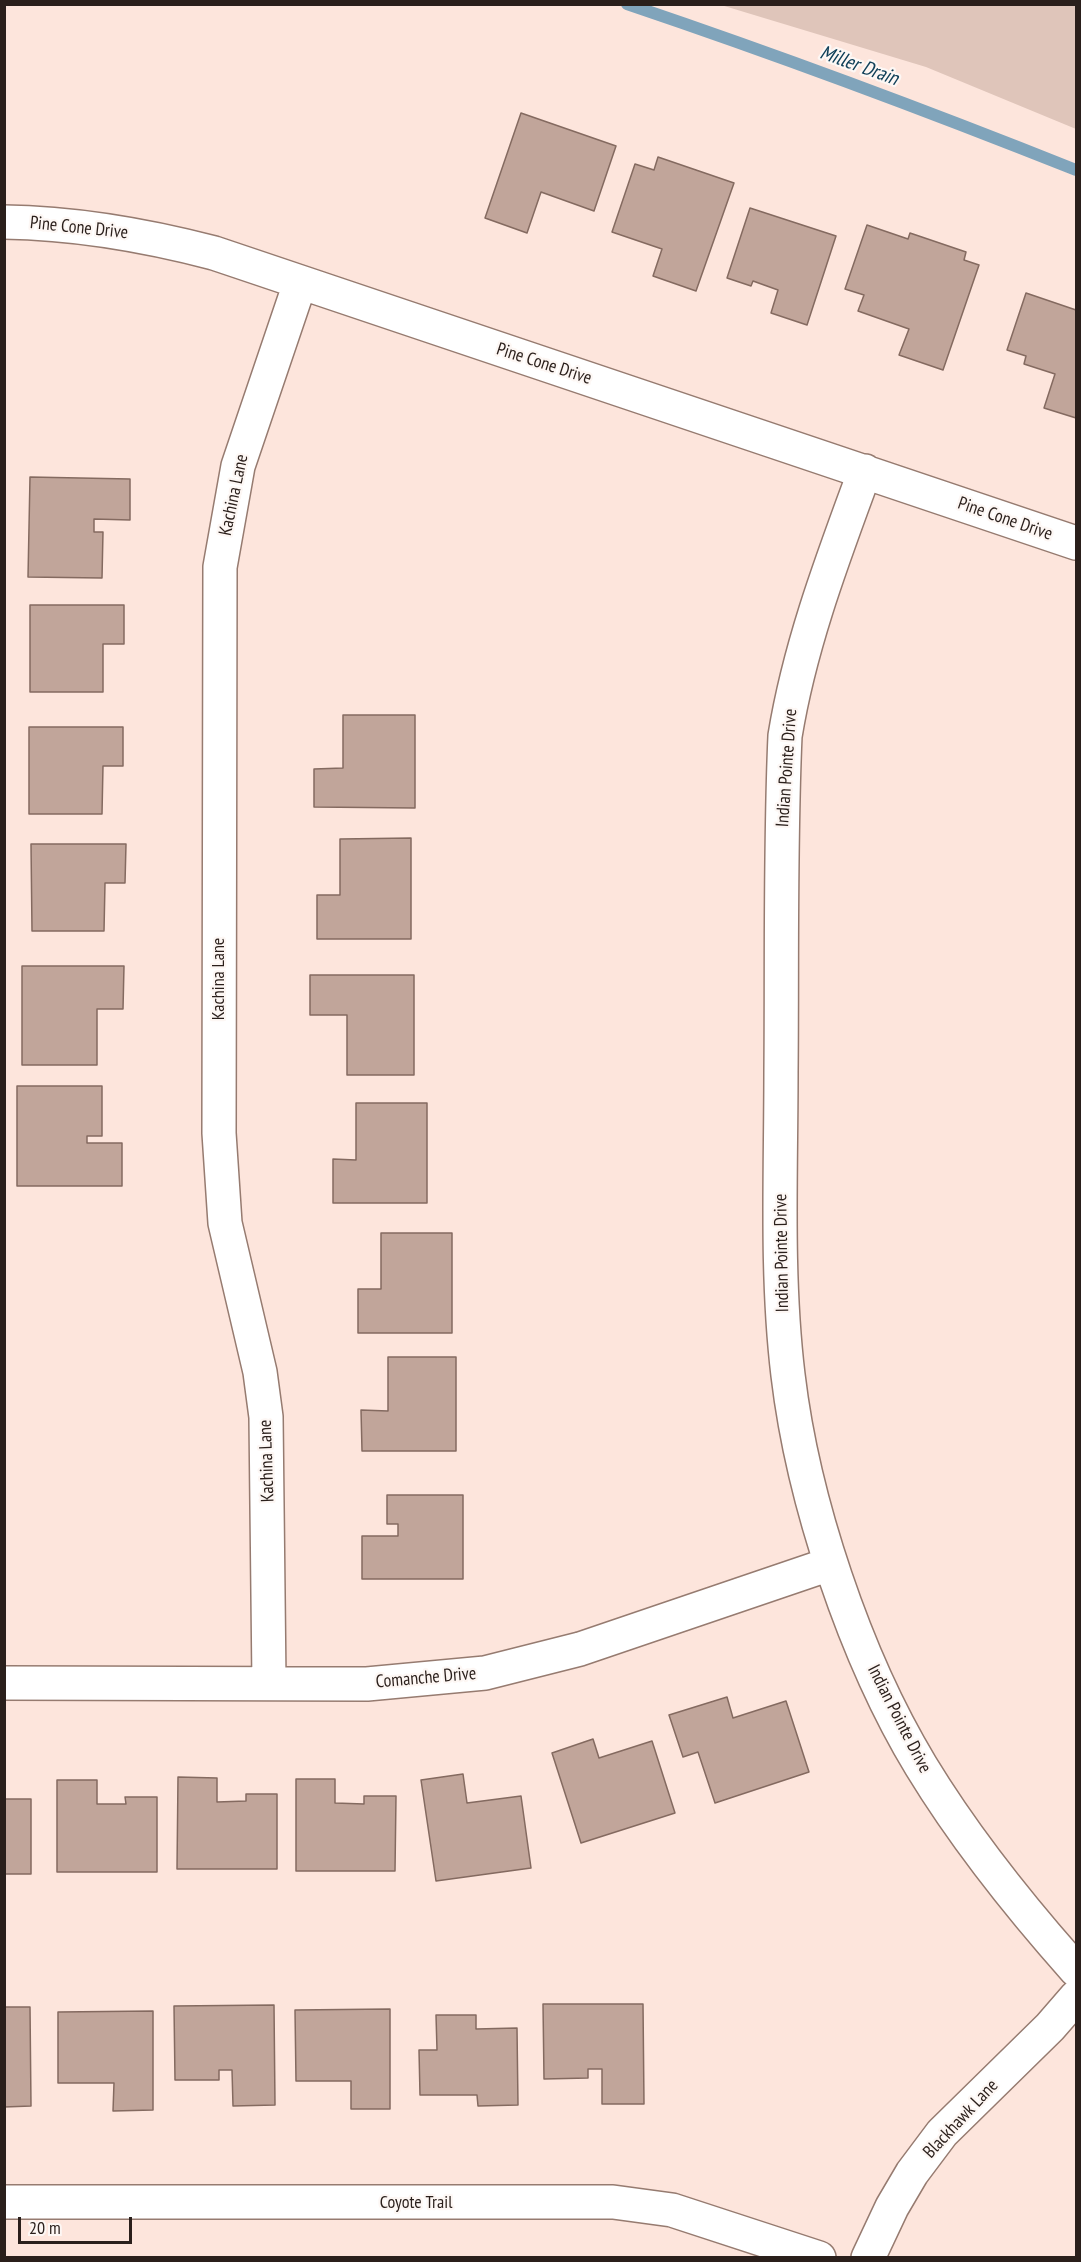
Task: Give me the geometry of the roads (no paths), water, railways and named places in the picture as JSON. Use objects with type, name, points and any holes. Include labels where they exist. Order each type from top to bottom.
[{"type":"street","name":"Pine Cone Drive","points":[[4,222],[89,227],[154,237],[214,253],[1077,543]]},
{"type":"street","name":"Kachina Lane","points":[[269,1683],[266,1417],[260,1372],[225,1223],[219,1133],[220,567],[238,466],[300,283]]},
{"type":"street","name":"Indian Pointe Drive","points":[[865,471],[813,615],[793,687],[785,736],[782,1312],[789,1378],[798,1434],[830,1564],[874,1672],[918,1762],[991,1870],[1077,1970]]},
{"type":"street","name":"Comanche Drive","points":[[4,1683],[367,1684],[485,1673],[580,1649],[830,1564]]},
{"type":"street","name":"Blackhawk Lane","points":[[868,2258],[907,2181],[942,2133],[1050,2027],[1077,1997]]},
{"type":"street","name":"Coyote Trail","points":[[4,2202],[613,2202],[672,2210],[819,2258]]},
{"type":"waterway","name":"Miller Drain","points":[[627,4],[853,84],[1076,170]]}]
